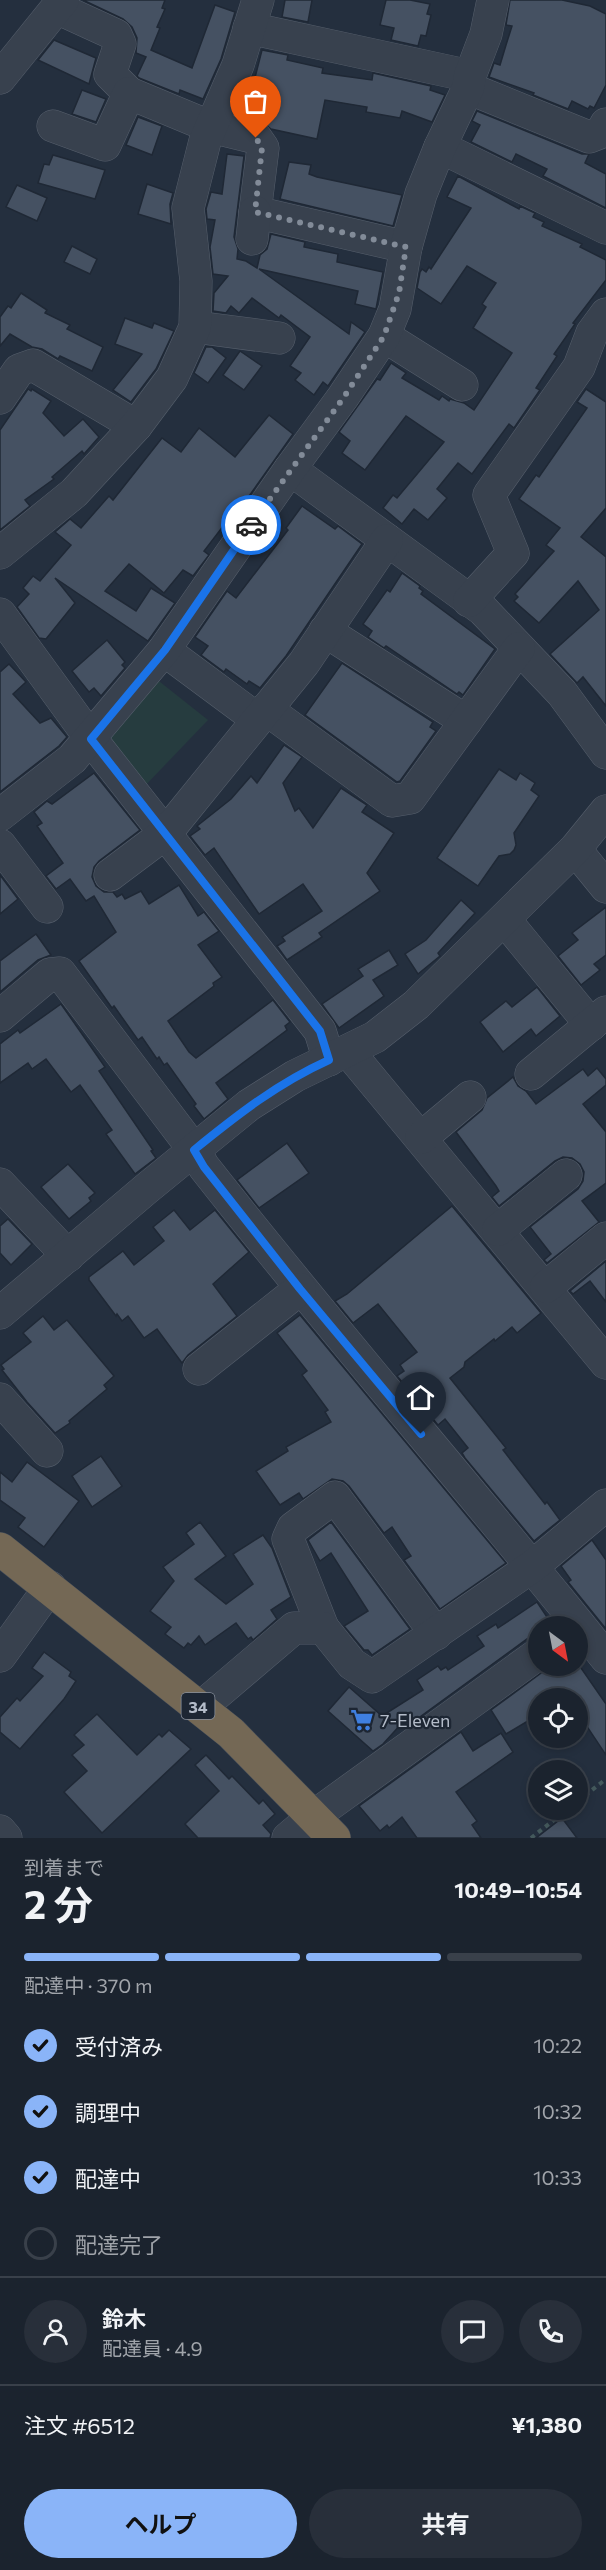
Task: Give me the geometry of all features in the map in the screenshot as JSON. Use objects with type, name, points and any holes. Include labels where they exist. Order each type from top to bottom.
[{"type":"highway","name":"34","points":[[0,1550],[51,1587],[231,1733],[324,1827]]},
{"type":"street","points":[[0,815],[72,759],[165,650],[290,469],[344,397],[384,336],[399,293],[406,247],[421,194],[469,82],[486,34],[484,2]]},
{"type":"street","points":[[0,78],[60,4],[116,35],[120,44],[110,74],[129,93],[211,127],[256,138],[262,148],[253,226],[406,247]]},
{"type":"street","points":[[0,553],[74,493],[136,426],[172,378],[195,327],[196,280],[188,208],[205,141],[237,65],[254,14],[469,82],[589,137],[602,132],[606,124]]},
{"type":"street","points":[[53,126],[105,145],[129,93]]},
{"type":"street","points":[[440,147],[606,228]]},
{"type":"street","points":[[470,601],[513,553],[489,495],[579,367],[595,363],[592,333],[606,314]]},
{"type":"street","points":[[195,327],[279,338]]},
{"type":"street","points":[[384,336],[462,385]]},
{"type":"street","points":[[0,398],[19,370],[33,365],[136,426]]},
{"type":"street","points":[[290,469],[483,610],[562,693],[606,753]]},
{"type":"street","points":[[110,875],[166,833],[304,663],[387,540]]},
{"type":"street","points":[[326,631],[466,721]]},
{"type":"street","points":[[5,632],[166,833],[338,1056],[421,1138],[546,1287],[606,1363]]},
{"type":"street","points":[[165,650],[392,801],[410,798],[519,648]]},
{"type":"street","points":[[0,1313],[249,1105],[295,1076],[375,1037],[416,1005],[575,849],[606,811]]},
{"type":"street","points":[[0,845],[47,907]]},
{"type":"street","points":[[575,849],[606,887]]},
{"type":"street","points":[[505,920],[598,1019],[531,1074]]},
{"type":"street","points":[[0,1016],[50,974],[60,974],[194,1150],[204,1167],[300,1289],[532,1566],[571,1616]]},
{"type":"street","points":[[421,1138],[470,1097]]},
{"type":"street","points":[[498,1230],[567,1175]]},
{"type":"street","points":[[0,1184],[68,1256]]},
{"type":"street","points":[[546,1287],[606,1238]]},
{"type":"street","points":[[199,1369],[300,1289]]},
{"type":"street","points":[[0,1400],[47,1451]]},
{"type":"street","points":[[436,1634],[335,1497],[293,1528],[288,1539],[323,1628],[352,1664],[372,1677],[436,1634],[532,1566],[606,1505]]},
{"type":"street","points":[[0,1656],[51,1587]]},
{"type":"street","points":[[200,1708],[294,1628],[323,1628]]},
{"type":"street","points":[[588,1637],[606,1658]]},
{"type":"street","points":[[288,1838],[324,1827],[528,1662]]},
{"type":"street","points":[[0,1831],[6,1838]]},
{"type":"path","points":[[588,1793],[606,1779]]},
{"type":"path","points":[[531,1838],[554,1820]]},
{"type":"green space","points":[[150,674],[208,720],[141,790],[100,733]]},
{"type":"building","points":[[83,0],[165,0],[162,8],[165,9],[157,27],[160,28],[151,50],[192,68],[215,5],[235,12],[221,59],[203,99],[180,90],[179,94],[139,78],[137,76],[146,57],[136,53],[137,38],[132,27],[123,19]]},
{"type":"building","points":[[285,0],[312,0],[308,22],[282,17]]},
{"type":"building","points":[[386,0],[410,0],[430,4],[427,14],[431,15],[426,36],[421,35],[418,46],[391,40],[394,28],[380,25]]},
{"type":"building","points":[[510,0],[562,0],[590,6],[606,14],[606,85],[594,108],[590,106],[588,109],[572,101],[568,109],[533,95],[534,93],[489,77],[494,63],[500,65],[512,26],[506,25]]},
{"type":"building","points":[[54,40],[96,58],[89,84],[38,60]]},
{"type":"building","points":[[262,50],[288,55],[287,60],[323,68],[322,73],[372,80],[373,73],[431,86],[430,90],[445,95],[432,122],[402,111],[400,118],[366,112],[367,107],[325,100],[317,139],[271,129],[261,121],[245,117]]},
{"type":"building","points":[[82,90],[106,99],[96,122],[72,114]]},
{"type":"building","points":[[477,111],[582,154],[589,154],[585,163],[606,174],[606,208],[543,176],[547,169],[516,154],[512,162],[471,142],[480,125],[472,121]]},
{"type":"building","points":[[138,117],[162,126],[152,155],[126,145]]},
{"type":"building","points":[[227,154],[244,156],[234,237],[238,249],[237,259],[246,261],[257,268],[260,255],[267,249],[271,234],[305,242],[304,247],[338,254],[337,262],[383,272],[376,309],[355,304],[358,291],[259,269],[349,334],[351,322],[365,332],[328,386],[323,382],[314,395],[295,380],[301,373],[290,366],[310,337],[281,315],[279,318],[252,298],[239,313],[231,306],[226,313],[213,311],[214,293],[228,276],[213,274],[210,247],[215,220],[207,219],[206,209],[211,192],[222,194]]},
{"type":"building","points":[[53,155],[105,170],[95,199],[38,183],[44,164],[49,165]]},
{"type":"building","points":[[289,162],[311,165],[309,174],[317,177],[402,195],[393,226],[280,199]]},
{"type":"building","points":[[458,176],[519,209],[520,206],[535,213],[533,217],[544,222],[542,226],[582,244],[580,247],[606,260],[606,280],[573,323],[575,324],[554,354],[557,356],[536,388],[540,390],[514,428],[509,424],[472,474],[458,463],[437,489],[447,498],[428,520],[414,509],[402,524],[383,508],[393,495],[397,498],[444,442],[406,416],[365,470],[342,453],[350,441],[339,432],[391,363],[406,373],[402,378],[439,400],[442,396],[449,401],[450,399],[464,403],[474,410],[512,353],[473,328],[486,307],[482,304],[496,283],[467,266],[441,304],[417,288],[422,269],[426,272],[429,267],[431,269],[471,208],[447,197]]},
{"type":"building","points":[[147,184],[173,193],[170,204],[171,224],[138,214]]},
{"type":"building","points":[[17,185],[47,198],[37,221],[6,207]]},
{"type":"building","points":[[72,246],[97,259],[90,274],[64,262]]},
{"type":"building","points":[[21,293],[47,310],[45,313],[70,325],[67,329],[103,347],[92,371],[60,356],[58,359],[10,334],[0,346],[0,317],[8,306],[11,308]]},
{"type":"building","points":[[125,318],[152,328],[154,323],[174,331],[156,369],[131,402],[113,390],[142,354],[115,344]]},
{"type":"building","points":[[206,347],[212,347],[226,358],[208,383],[194,373]]},
{"type":"building","points":[[240,351],[262,366],[244,390],[223,375]]},
{"type":"building","points":[[28,389],[31,391],[32,389],[51,401],[43,413],[64,436],[83,419],[99,437],[84,454],[82,451],[52,477],[54,479],[25,500],[30,506],[0,530],[0,430]]},
{"type":"building","points":[[586,389],[606,402],[606,508],[581,537],[606,557],[606,706],[583,677],[577,683],[550,654],[599,610],[578,581],[539,623],[514,601],[518,597],[515,594],[554,551],[546,545],[560,528],[519,499],[536,475],[539,477],[587,408],[577,402]]},
{"type":"building","points":[[269,415],[293,434],[242,506],[237,508],[204,551],[209,555],[193,576],[183,570],[164,593],[129,564],[105,591],[136,611],[151,588],[175,603],[148,641],[55,578],[75,603],[46,639],[39,638],[17,607],[29,594],[23,588],[33,576],[40,581],[71,545],[55,532],[70,519],[81,528],[109,496],[113,500],[162,438],[181,452],[199,428],[235,457]]},
{"type":"building","points":[[302,506],[335,529],[338,526],[362,544],[286,656],[260,688],[249,681],[247,684],[226,669],[224,672],[201,655],[208,646],[195,637],[227,591],[236,598],[288,530],[286,528]]},
{"type":"building","points":[[402,573],[420,586],[419,588],[423,591],[421,594],[495,649],[463,695],[459,692],[457,694],[386,646],[384,648],[368,637],[372,631],[363,624],[387,590],[390,592]]},
{"type":"building","points":[[107,640],[125,662],[122,665],[125,668],[101,696],[94,688],[89,692],[72,671]]},
{"type":"building","points":[[342,663],[433,722],[430,727],[436,731],[400,781],[397,782],[305,715]]},
{"type":"building","points":[[9,664],[26,682],[13,694],[40,723],[51,718],[67,737],[59,746],[0,792],[0,672]]},
{"type":"building","points":[[284,745],[302,757],[283,783],[295,811],[299,808],[313,828],[341,788],[367,805],[362,812],[394,833],[367,873],[380,891],[319,933],[322,937],[287,960],[277,946],[285,941],[282,937],[322,911],[303,884],[259,914],[214,848],[205,855],[190,836],[200,829],[197,826],[231,799],[251,776],[257,783]]},
{"type":"building","points":[[499,769],[516,780],[520,773],[535,783],[531,790],[539,796],[514,833],[516,845],[514,850],[510,854],[499,856],[478,886],[437,858]]},
{"type":"building","points":[[94,773],[140,830],[94,867],[92,877],[96,886],[104,892],[113,892],[117,897],[122,894],[125,899],[141,891],[149,904],[179,885],[198,916],[204,912],[219,931],[198,945],[222,977],[213,983],[214,986],[168,1021],[189,1052],[196,1058],[273,1000],[290,1022],[285,1026],[287,1030],[216,1083],[228,1099],[204,1119],[167,1063],[164,1065],[159,1057],[157,1059],[142,1037],[138,1040],[79,961],[116,932],[94,896],[86,901],[70,879],[56,889],[46,876],[63,863],[37,826],[42,823],[34,812],[47,801],[52,804]]},
{"type":"building","points":[[0,875],[18,899],[0,914]]},
{"type":"building","points":[[461,900],[475,913],[438,953],[440,956],[418,974],[405,954],[426,940]]},
{"type":"building","points":[[606,907],[606,955],[594,964],[600,970],[581,985],[558,956],[578,940],[572,933]]},
{"type":"building","points":[[36,934],[51,955],[38,960],[0,992],[0,961]]},
{"type":"building","points":[[389,950],[398,965],[373,980],[384,996],[339,1028],[322,1004],[363,976],[358,969]]},
{"type":"building","points":[[537,987],[560,1016],[536,1036],[531,1029],[503,1052],[480,1022],[506,1001],[512,1007]]},
{"type":"building","points":[[61,1004],[105,1067],[99,1071],[153,1150],[151,1151],[156,1158],[135,1174],[106,1134],[112,1130],[80,1085],[71,1092],[46,1059],[32,1069],[28,1063],[0,1083],[0,1044],[18,1030],[20,1033]]},
{"type":"building","points":[[597,1068],[606,1079],[606,1085],[583,1104],[606,1132],[606,1183],[582,1201],[599,1222],[547,1263],[544,1260],[551,1254],[530,1227],[578,1189],[583,1181],[584,1172],[580,1164],[572,1158],[563,1157],[555,1161],[499,1206],[492,1197],[499,1191],[456,1132],[482,1110],[487,1098],[513,1077],[518,1086],[526,1091],[536,1104],[583,1069],[588,1076]]},
{"type":"building","points":[[287,1143],[309,1173],[259,1208],[237,1180]]},
{"type":"building","points":[[68,1164],[95,1193],[89,1198],[91,1201],[69,1219],[41,1187]]},
{"type":"building","points":[[452,1206],[541,1313],[517,1333],[512,1327],[495,1341],[494,1339],[465,1362],[464,1367],[450,1378],[506,1448],[503,1450],[560,1520],[534,1541],[465,1458],[462,1453],[468,1448],[445,1419],[438,1425],[397,1376],[404,1371],[400,1365],[417,1352],[378,1304],[353,1323],[335,1301],[347,1294]]},
{"type":"building","points":[[174,1210],[190,1230],[215,1210],[249,1252],[213,1284],[237,1316],[188,1355],[182,1363],[157,1329],[144,1338],[128,1316],[122,1321],[117,1314],[116,1316],[89,1280],[89,1277],[123,1251],[134,1265],[164,1241],[153,1227]]},
{"type":"building","points":[[8,1219],[32,1244],[11,1265],[0,1253],[0,1226]]},
{"type":"building","points":[[606,1261],[606,1302],[590,1281],[573,1294],[570,1291]]},
{"type":"building","points":[[300,1315],[506,1563],[440,1609],[404,1560],[411,1556],[392,1527],[384,1533],[343,1481],[332,1479],[303,1499],[299,1493],[280,1505],[256,1471],[288,1451],[286,1447],[331,1422],[325,1412],[328,1410],[302,1375],[307,1371],[277,1333]]},
{"type":"building","points":[[43,1316],[54,1330],[67,1320],[114,1376],[104,1385],[107,1389],[69,1421],[70,1423],[55,1433],[27,1402],[2,1370],[4,1369],[1,1365],[31,1342],[23,1333]]},
{"type":"building","points":[[101,1456],[122,1486],[92,1507],[72,1476]]},
{"type":"building","points":[[27,1462],[79,1501],[44,1547],[18,1527],[25,1518],[0,1500],[0,1472],[12,1482]]},
{"type":"building","points":[[200,1522],[226,1556],[195,1579],[226,1604],[253,1584],[233,1554],[263,1535],[272,1548],[291,1597],[271,1610],[277,1619],[253,1640],[251,1637],[248,1639],[236,1623],[205,1645],[199,1636],[191,1645],[188,1643],[184,1648],[165,1634],[171,1627],[150,1611],[174,1581],[163,1567],[194,1544],[186,1533]]},
{"type":"building","points":[[331,1522],[410,1629],[372,1655],[368,1650],[364,1650],[344,1626],[368,1611],[331,1553],[320,1561],[308,1540]]},
{"type":"building","points":[[592,1540],[606,1560],[606,1629],[568,1582],[571,1580],[561,1566]]},
{"type":"building","points":[[537,1602],[546,1616],[528,1616],[528,1639],[406,1727],[403,1722],[383,1744],[373,1751],[328,1711],[349,1687],[382,1716],[423,1690],[417,1680],[438,1666],[441,1670],[446,1667],[448,1670],[484,1646],[477,1636],[496,1624],[498,1628]]},
{"type":"building","points":[[44,1652],[71,1672],[69,1676],[76,1681],[64,1699],[20,1749],[0,1732],[0,1717],[17,1698],[20,1701],[43,1676],[32,1668]]},
{"type":"building","points":[[537,1676],[587,1676],[606,1704],[606,1755],[588,1728],[588,1688],[528,1688],[528,1721],[506,1734],[491,1710]]},
{"type":"building","points":[[97,1714],[137,1755],[159,1734],[162,1737],[169,1730],[191,1749],[102,1833],[64,1792],[87,1771],[72,1755],[84,1745],[74,1735]]},
{"type":"building","points":[[461,1732],[473,1751],[501,1733],[513,1752],[456,1792],[477,1821],[472,1825],[481,1838],[417,1838],[402,1817],[389,1828],[387,1825],[380,1831],[359,1806]]},
{"type":"building","points":[[206,1755],[229,1779],[232,1776],[259,1804],[263,1800],[275,1814],[263,1825],[271,1834],[270,1838],[198,1838],[185,1824],[219,1791],[195,1765]]},
{"type":"building","points":[[559,1820],[564,1820],[577,1838],[536,1838]]},
{"type":"way so far","points":[[251,525],[344,397],[384,336],[399,293],[406,247],[255,212],[262,148],[256,138]]},
{"type":"place","name":"7-Eleven","points":[[362,1720]]},
{"type":"route","points":[[251,525],[165,650],[91,739],[320,1031],[329,1060],[295,1076],[249,1105],[194,1150],[204,1167],[300,1289],[421,1434]]}]
